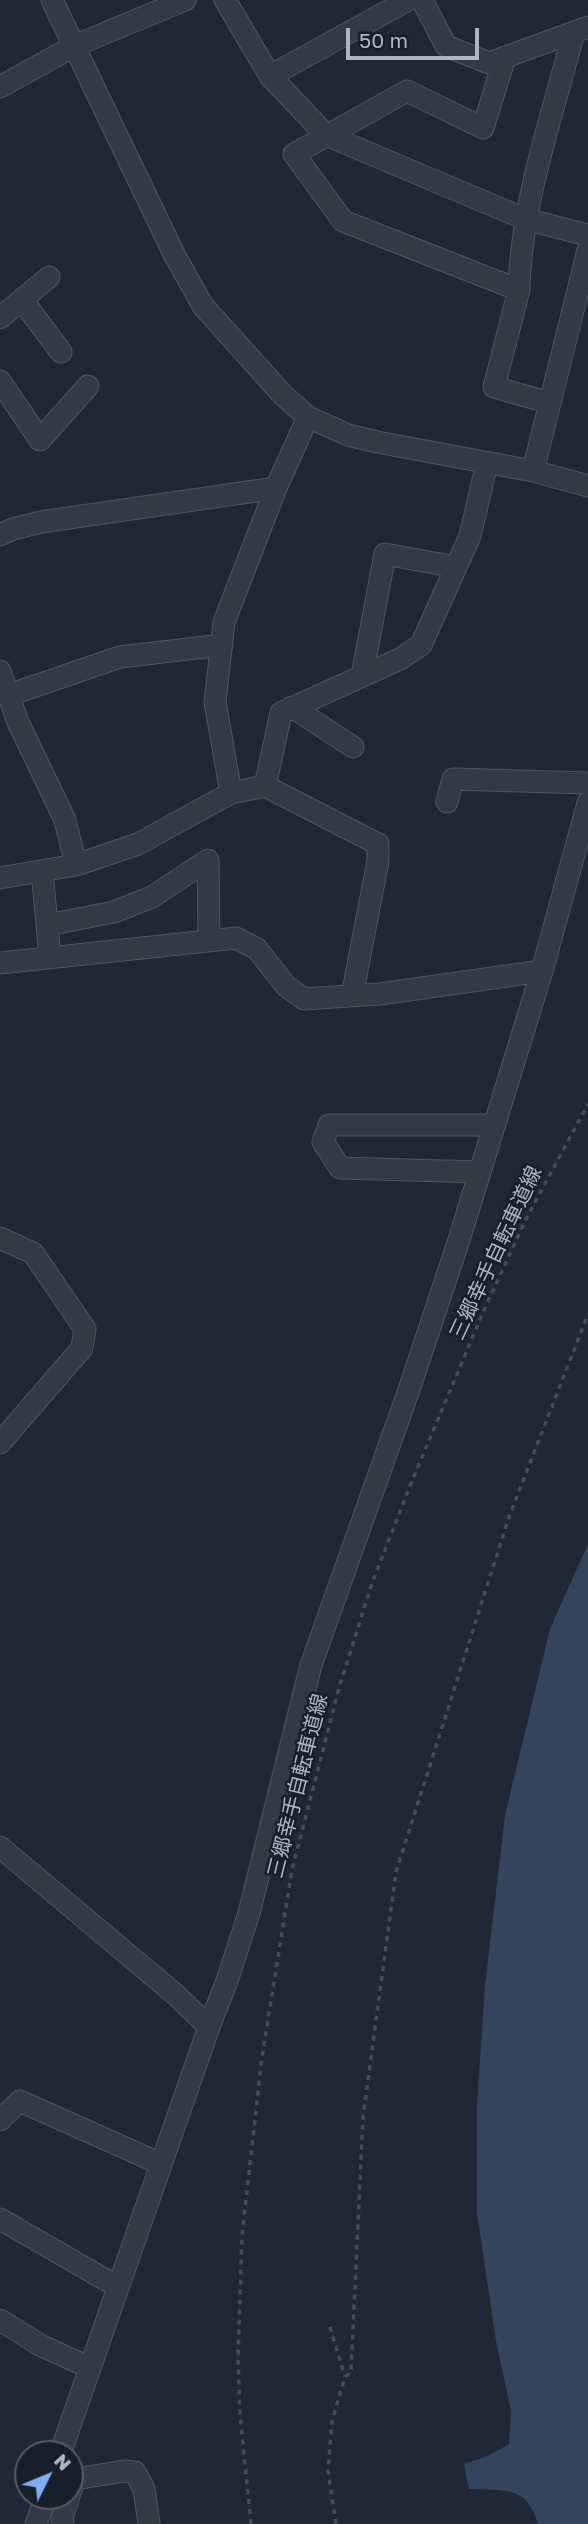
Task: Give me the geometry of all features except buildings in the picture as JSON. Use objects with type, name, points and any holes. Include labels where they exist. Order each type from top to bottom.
[{"type":"street","points":[[52,0],[174,254],[204,306],[283,395],[308,417],[358,437],[533,471],[588,486]]},
{"type":"street","points":[[0,87],[74,46],[186,0]]},
{"type":"street","points":[[225,0],[270,76],[326,135],[525,219],[588,234]]},
{"type":"street","points":[[270,76],[408,0]]},
{"type":"street","points":[[422,0],[446,46],[489,63],[581,30]]},
{"type":"street","points":[[550,403],[494,387],[519,290],[519,256],[525,219],[581,30]]},
{"type":"street","points":[[505,57],[483,128],[407,91],[294,154],[343,221],[519,290]]},
{"type":"street","points":[[533,471],[588,250]]},
{"type":"street","points":[[0,318],[49,277]]},
{"type":"street","points":[[22,300],[61,352]]},
{"type":"street","points":[[0,381],[9,411],[40,440],[88,386]]},
{"type":"street","points":[[231,793],[215,702],[224,622],[275,488],[308,417]]},
{"type":"street","points":[[265,786],[281,713],[400,659],[421,645],[470,536],[487,463]]},
{"type":"street","points":[[0,535],[41,522],[275,488]]},
{"type":"street","points":[[362,676],[385,554],[456,567]]},
{"type":"street","points":[[9,695],[120,657],[222,645]]},
{"type":"street","points":[[0,671],[9,695],[9,724],[65,820],[76,865]]},
{"type":"street","points":[[292,708],[353,747]]},
{"type":"street","points":[[447,802],[453,779],[588,783]]},
{"type":"street","points":[[0,878],[76,865],[138,844],[231,793],[265,786],[378,844],[378,861],[352,996]]},
{"type":"street","points":[[65,2440],[88,2367],[228,1979],[249,1913],[311,1665],[410,1387],[480,1172],[542,971],[588,803]]},
{"type":"street","points":[[47,925],[114,912],[152,897],[208,860],[209,940]]},
{"type":"street","points":[[42,871],[50,957]]},
{"type":"street","points":[[0,962],[236,938],[257,949],[286,986],[304,999],[380,994],[542,971]]},
{"type":"street","points":[[480,1172],[340,1168],[323,1142],[329,1125],[495,1125]]},
{"type":"street","points":[[0,1238],[33,1253],[85,1329],[82,1348],[0,1443]]},
{"type":"street","points":[[0,1847],[176,1995],[209,2027]]},
{"type":"street","points":[[0,2120],[20,2101],[161,2165]]},
{"type":"street","points":[[0,2219],[118,2287]]},
{"type":"street","points":[[0,2320],[40,2344],[88,2367]]},
{"type":"street","points":[[84,2478],[135,2472],[144,2489],[149,2524]]},
{"type":"path","name":"三郷幸手自転車道線","points":[[251,2524],[243,2454],[238,2360],[242,2235],[261,2057],[292,1870],[339,1688],[372,1583],[484,1310],[527,1217],[588,1104]]},
{"type":"path","points":[[345,2377],[351,2372],[363,2117],[396,1871],[509,1517],[588,1314]]},
{"type":"path","points":[[330,2327],[345,2377],[332,2421],[328,2471],[336,2524]]},
{"type":"water","points":[[588,1544],[588,2524],[538,2524],[533,2511],[520,2496],[502,2490],[469,2489],[464,2464],[488,2456],[509,2444],[511,2411],[496,2341],[477,2213],[477,2104],[485,1986],[505,1815],[550,1629]]}]
